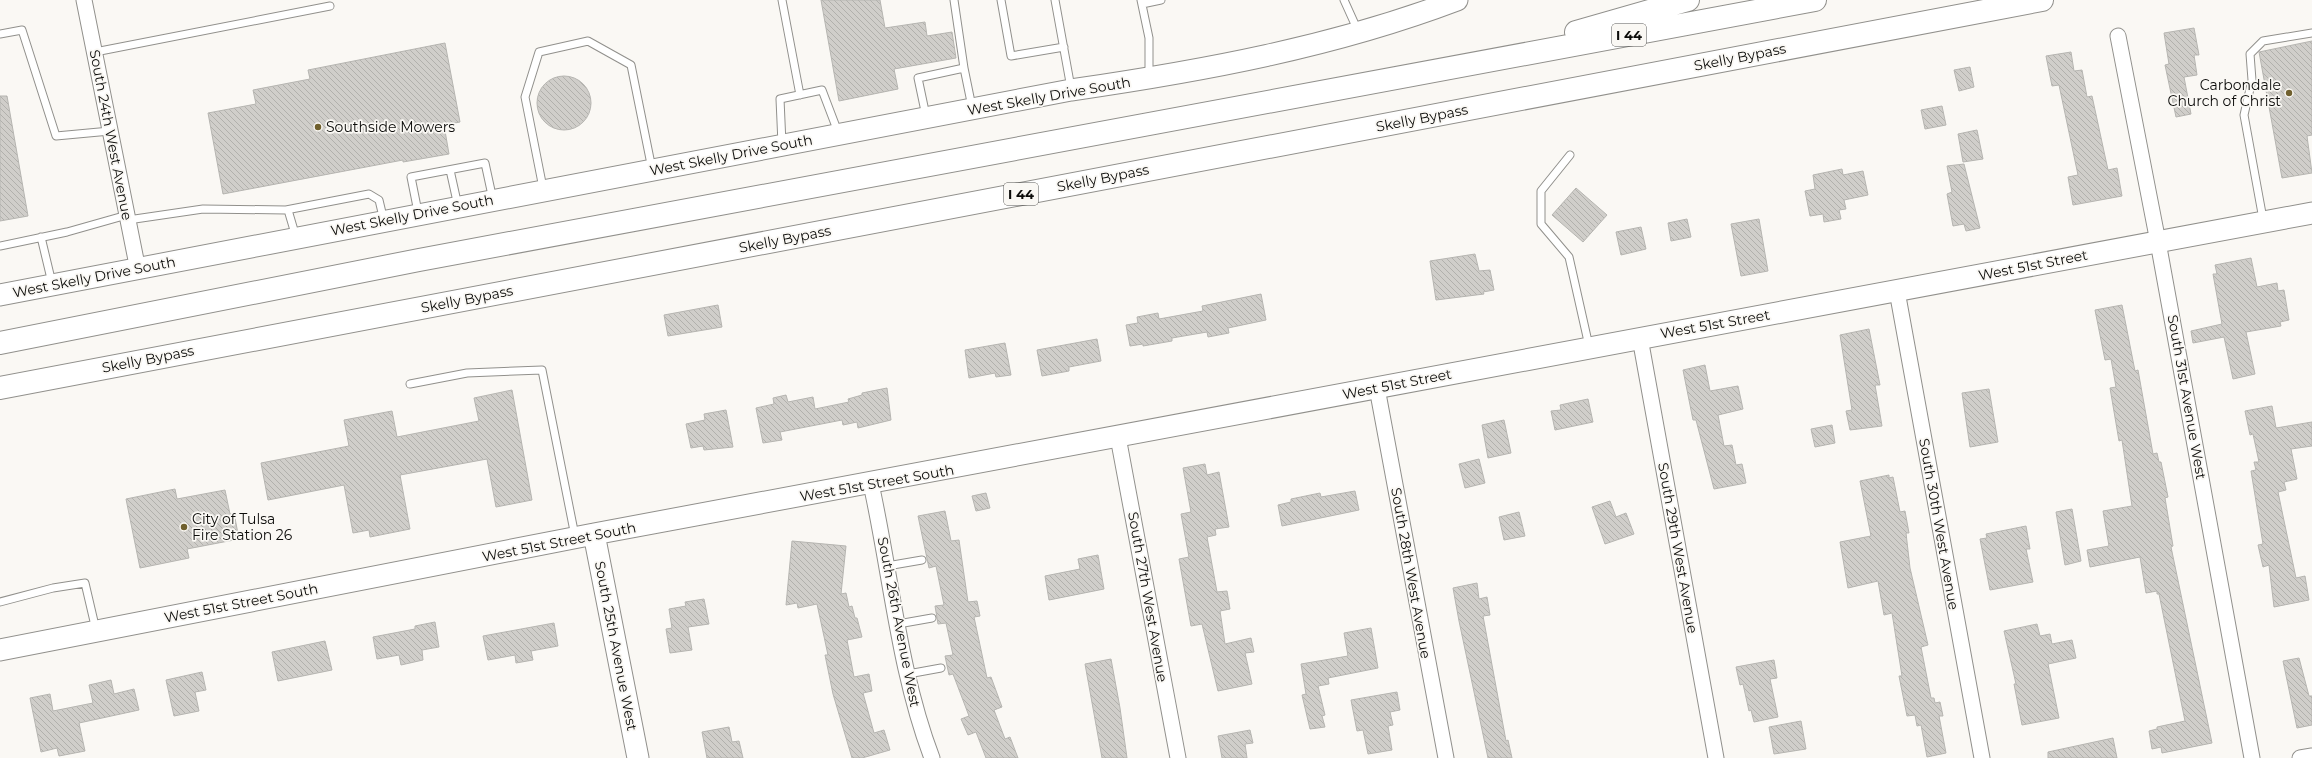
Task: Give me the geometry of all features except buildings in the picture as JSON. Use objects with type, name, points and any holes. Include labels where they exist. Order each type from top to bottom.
[{"type":"highway","points":[[1443,70],[1688,0]]},
{"type":"highway","name":"I 44","points":[[0,343],[419,260],[1815,0]]},
{"type":"highway","name":"Skelly Bypass","points":[[0,388],[2042,0]]},
{"type":"street","name":"South 24th West Avenue","points":[[84,0],[138,270]]},
{"type":"street","name":"West Skelly Drive South","points":[[0,295],[138,270],[419,214],[1071,90],[1149,79],[1266,56],[1411,17],[1457,0]]},
{"type":"street","name":"South 31st Avenue West","points":[[2118,36],[2158,242],[2252,758]]},
{"type":"street","name":"West 51st Street","points":[[1118,437],[2312,213]]},
{"type":"street","name":"South 30th West Avenue","points":[[1897,291],[1982,758]]},
{"type":"street","name":"South 29th West Avenue","points":[[1640,338],[1716,758]]},
{"type":"street","name":"South 28th West Avenue","points":[[1377,388],[1446,758]]},
{"type":"street","name":"West 51st Street South","points":[[0,650],[585,536],[1118,437]]},
{"type":"street","name":"South 27th West Avenue","points":[[1118,437],[1178,758]]},
{"type":"street","name":"South 26th Avenue West","points":[[871,484],[908,674],[923,734],[932,758]]},
{"type":"street","name":"South 25th Avenue West","points":[[585,536],[638,758]]},
{"type":"street","points":[[2300,758],[2312,756]]},
{"type":"lane","points":[[782,0],[800,95]]},
{"type":"lane","points":[[954,0],[964,68],[972,109]]},
{"type":"lane","points":[[1001,0],[1011,56],[1064,47]]},
{"type":"lane","points":[[1055,0],[1071,90]]},
{"type":"lane","points":[[1149,79],[1149,38],[1141,2],[1161,0]]},
{"type":"lane","points":[[1344,0],[1358,32]]},
{"type":"lane","points":[[95,52],[330,6]]},
{"type":"lane","points":[[0,34],[22,30],[56,136],[110,130]]},
{"type":"lane","points":[[2264,222],[2244,115],[2252,80],[2250,54],[2262,41],[2312,33]]},
{"type":"lane","points":[[544,191],[525,97],[539,52],[588,42],[631,65],[652,170]]},
{"type":"lane","points":[[926,118],[918,78],[964,68]]},
{"type":"lane","points":[[782,145],[780,99],[822,90],[839,134]]},
{"type":"lane","points":[[1570,156],[1541,191],[1541,224],[1570,257],[1589,348]]},
{"type":"lane","points":[[419,214],[411,177],[486,163],[493,200]]},
{"type":"lane","points":[[450,170],[458,207]]},
{"type":"lane","points":[[0,246],[128,217],[202,209],[288,210],[369,194],[379,200],[384,221]]},
{"type":"lane","points":[[288,210],[296,238]]},
{"type":"lane","points":[[41,237],[53,285]]},
{"type":"lane","points":[[410,384],[467,373],[542,370],[585,536]]},
{"type":"lane","points":[[887,566],[922,560]]},
{"type":"lane","points":[[0,602],[53,588],[85,583],[97,632]]},
{"type":"lane","points":[[898,624],[932,618]]},
{"type":"lane","points":[[908,674],[941,668]]},
{"type":"place","name":"Carbondale Church of Christ","points":[[2289,93]]},
{"type":"place","name":"Southside Mowers","points":[[318,127]]},
{"type":"place","name":"City of Tulsa Fire Station 26","points":[[184,527]]}]
